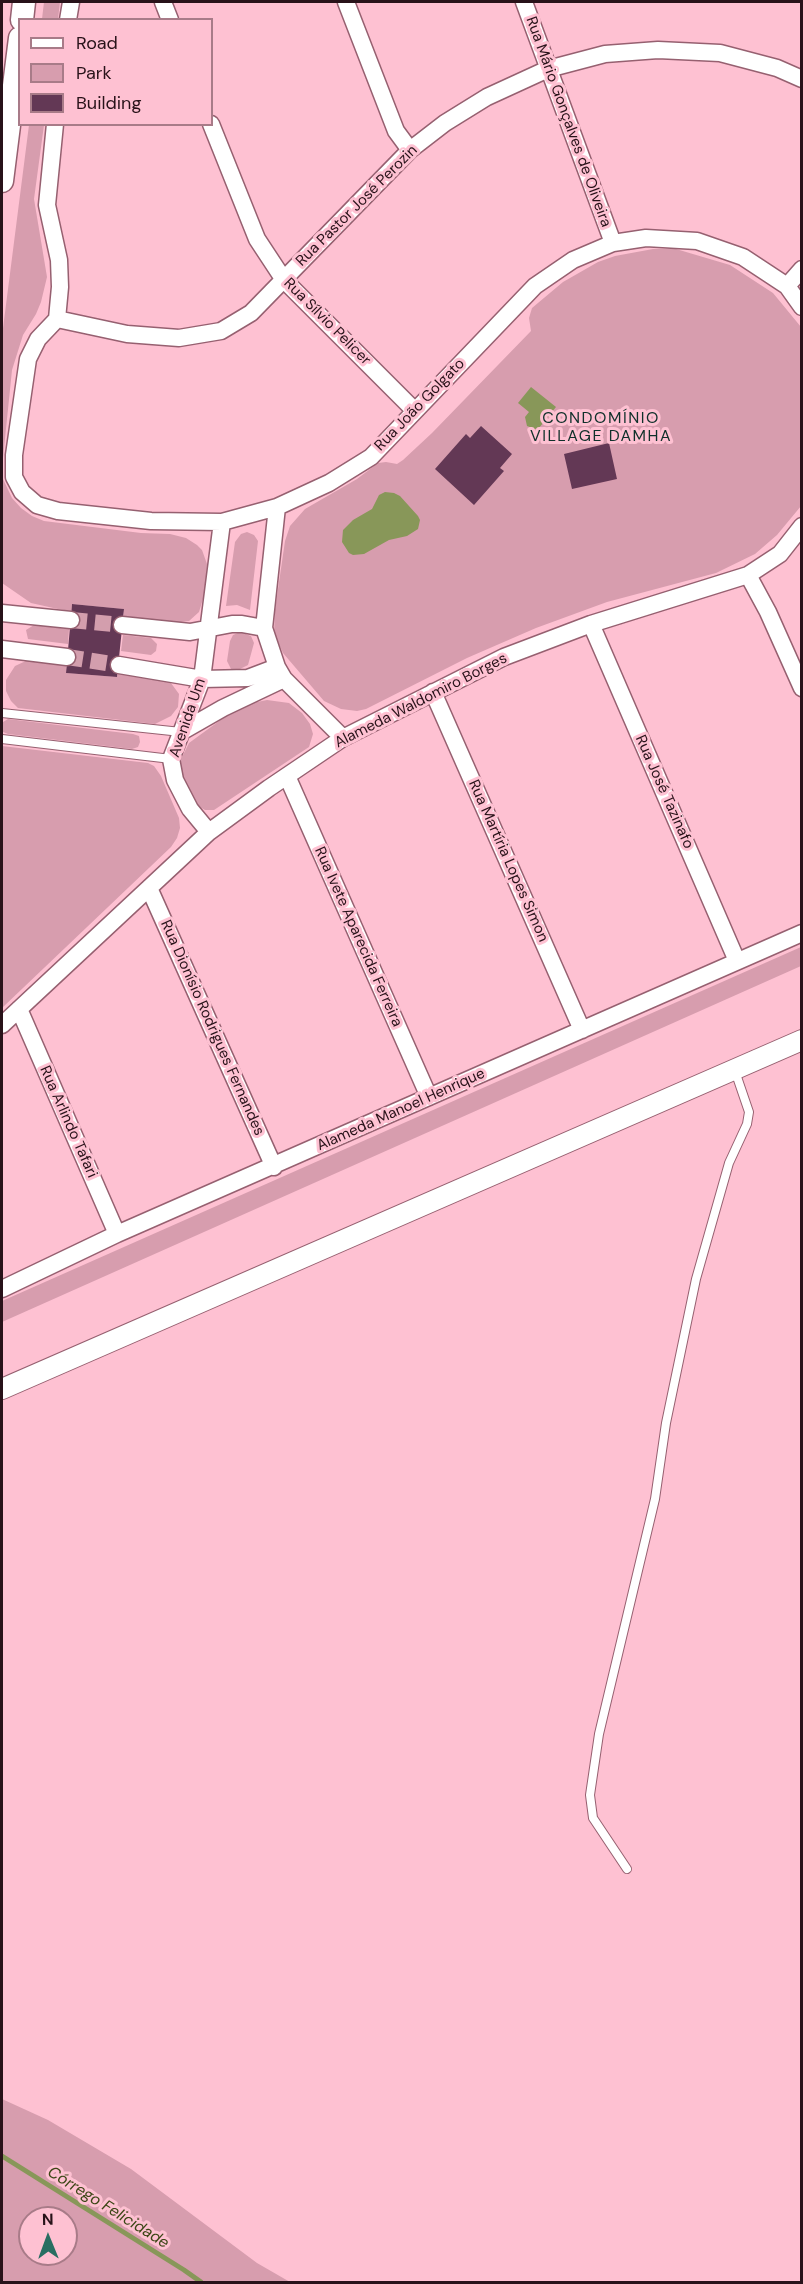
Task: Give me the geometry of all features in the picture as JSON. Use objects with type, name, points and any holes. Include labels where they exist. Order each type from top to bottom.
[{"type":"main road","points":[[22,18],[24,2]]},
{"type":"main road","points":[[2,181],[18,54]]},
{"type":"street","points":[[68,18],[70,2]]},
{"type":"street","points":[[163,2],[169,18]]},
{"type":"street","points":[[345,2],[396,131],[410,150]]},
{"type":"street","name":"Rua Mário Gonçalves de Oliveira","points":[[524,2],[613,243]]},
{"type":"street","name":"Rua Pastor José Perozin","points":[[57,319],[127,334],[179,338],[221,331],[251,314],[410,150],[445,123],[487,97],[548,69],[604,54],[658,50],[720,53],[777,68],[801,79]]},
{"type":"street","points":[[55,126],[47,205],[59,260],[60,287],[57,319]]},
{"type":"street","name":"Rua Sílvio Pelicer","points":[[212,126],[257,240],[284,280],[415,411]]},
{"type":"street","name":"Rua João Golgato","points":[[57,319],[38,339],[28,359],[14,455],[14,477],[22,492],[37,505],[58,511],[151,521],[222,522],[277,507],[329,483],[371,457],[536,286],[573,260],[613,243],[646,238],[697,241],[743,257],[787,286]]},
{"type":"street","points":[[801,269],[787,286],[801,307]]},
{"type":"street","points":[[277,507],[264,628],[280,673],[343,738]]},
{"type":"street","name":"Avenida Um","points":[[209,832],[190,809],[175,780],[171,759],[202,679],[222,522]]},
{"type":"street","name":"Alameda Waldomiro Borges","points":[[2,1025],[209,832],[343,738],[504,657],[591,624],[748,575],[780,554],[801,526]]},
{"type":"street","points":[[748,575],[768,612],[801,688]]},
{"type":"street","points":[[2,613],[71,620]]},
{"type":"street","points":[[122,625],[190,632],[242,624],[264,628]]},
{"type":"street","name":"Rua José Tazinafo","points":[[591,624],[737,961]]},
{"type":"street","points":[[2,650],[68,657]]},
{"type":"street","points":[[119,665],[202,679],[248,678],[280,673]]},
{"type":"street","points":[[181,732],[280,673]]},
{"type":"street","name":"Rua Martíria Lopes Simon","points":[[433,692],[582,1030]]},
{"type":"street","name":"Rua Ivete Aparecida Ferreira","points":[[287,776],[429,1097]]},
{"type":"street","name":"Rua Dionísio Rodrigues Fernandes","points":[[149,888],[274,1167]]},
{"type":"street","name":"Alameda Manoel Henrique","points":[[2,1289],[117,1234],[274,1167],[801,933]]},
{"type":"street","name":"Rua Arlindo Tafari","points":[[19,1009],[117,1234]]},
{"type":"street","points":[[2,1389],[801,1040]]},
{"type":"lane","points":[[2,713],[181,732]]},
{"type":"lane","points":[[2,739],[171,759]]},
{"type":"lane","points":[[627,1869],[593,1818],[590,1795],[599,1734],[655,1499],[666,1423],[696,1279],[729,1163],[747,1124],[749,1112],[735,1070]]},
{"type":"green space","points":[[44,2],[60,2],[58,18],[42,18]]},
{"type":"green space","points":[[29,126],[44,126],[34,199],[47,277],[41,302],[23,335],[12,370],[3,479],[12,498],[21,508],[44,521],[141,533],[170,534],[186,538],[197,545],[202,550],[207,564],[206,589],[199,612],[189,621],[172,623],[124,617],[124,609],[72,604],[71,611],[58,609],[31,603],[2,583],[2,336]]},
{"type":"green space","points":[[653,249],[676,249],[730,265],[773,293],[801,327],[801,506],[777,535],[755,554],[716,573],[607,602],[536,628],[467,658],[366,709],[357,711],[341,709],[324,701],[283,653],[274,633],[285,541],[290,526],[305,509],[357,479],[378,463],[397,464],[403,460],[531,331],[529,318],[532,308],[563,282],[598,262],[615,256]]},
{"type":"green space","points":[[247,532],[254,535],[258,541],[250,610],[237,605],[226,606],[235,542],[241,534]]},
{"type":"green space","points":[[34,625],[69,629],[68,644],[28,639],[26,630]]},
{"type":"green space","points":[[240,632],[251,636],[254,643],[248,665],[236,671],[231,669],[227,661],[230,641],[233,635]]},
{"type":"green space","points":[[123,635],[151,638],[157,644],[156,651],[151,655],[121,651]]},
{"type":"green space","points":[[28,660],[66,664],[66,673],[117,677],[118,670],[168,679],[179,694],[178,707],[171,716],[155,724],[18,708],[6,691],[6,680],[15,666]]},
{"type":"green space","points":[[267,700],[289,703],[302,713],[310,724],[313,734],[309,747],[214,810],[205,810],[196,805],[190,799],[180,770],[181,759],[189,743],[247,704]]},
{"type":"green space","points":[[8,719],[133,734],[139,736],[140,742],[138,747],[132,749],[8,734],[3,732],[2,727],[3,722]]},
{"type":"green space","points":[[2,746],[148,763],[154,766],[161,776],[179,818],[180,828],[171,847],[2,1008]]},
{"type":"green space","points":[[801,947],[801,966],[2,1322],[2,1301]]},
{"type":"green space","points":[[2,2099],[48,2120],[131,2169],[257,2263],[290,2282],[2,2282]]},
{"type":"shaded area","points":[[531,387],[556,407],[539,428],[535,429],[527,426],[525,417],[529,412],[518,403]]},
{"type":"shaded area","points":[[385,492],[400,496],[418,516],[420,520],[418,529],[407,536],[389,540],[364,554],[349,553],[342,542],[343,530],[353,520],[372,509],[379,495]]},
{"type":"building","points":[[481,426],[512,454],[500,468],[504,471],[474,505],[435,469],[466,434],[470,438]]},
{"type":"building","points":[[609,443],[617,479],[572,489],[564,454]]},
{"type":"building","points":[[72,604],[124,609],[117,677],[66,673]]},
{"type":"waterway","name":"Córrego Felicidade","points":[[2,2156],[201,2282]]},
{"type":"tunnel","points":[[71,620],[122,625]]},
{"type":"tunnel","points":[[67,657],[119,665]]},
{"type":"district","name":"CONDOMÍNIO VILLAGE DAMHA","points":[[601,428]]}]
